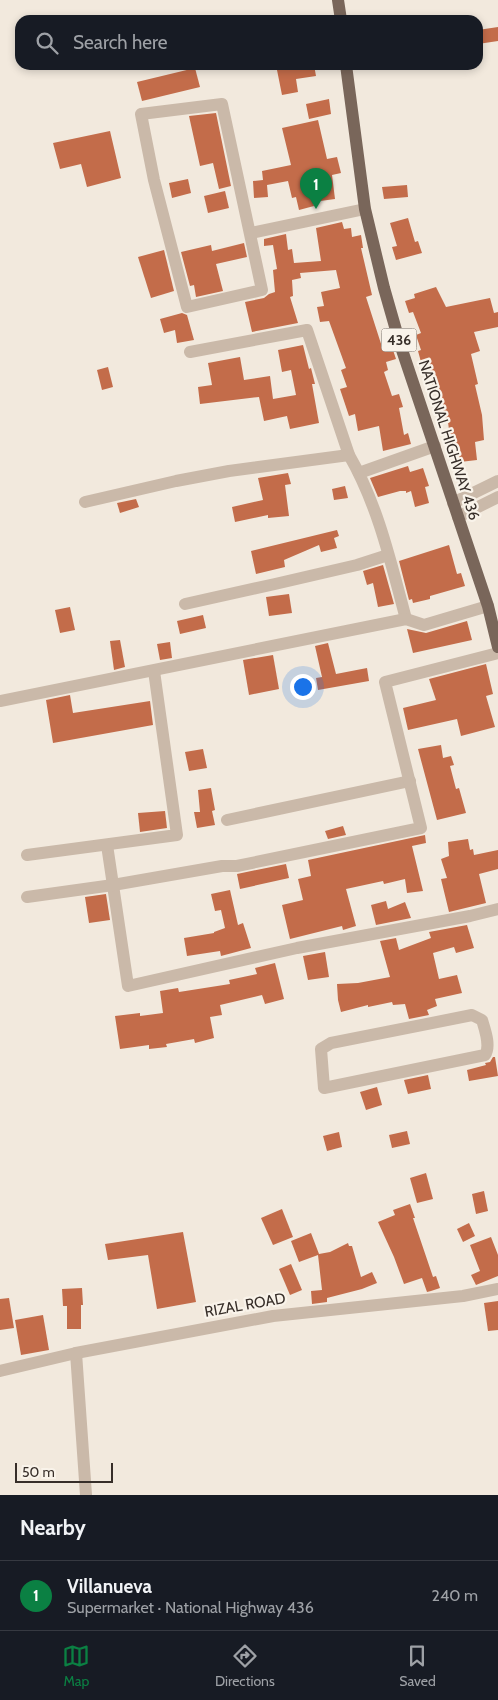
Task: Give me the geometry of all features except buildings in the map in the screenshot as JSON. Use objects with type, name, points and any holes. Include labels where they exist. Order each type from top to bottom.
[{"type":"main road","points":[[338,0],[340,15]]},
{"type":"main road","name":"NATIONAL HIGHWAY 436","points":[[347,70],[365,209],[374,250],[392,318],[488,606],[498,647]]},
{"type":"street","points":[[222,104],[250,233],[262,290],[187,307],[154,180],[141,114],[222,104]]},
{"type":"street","points":[[250,233],[365,209]]},
{"type":"street","points":[[190,352],[307,330],[349,455],[360,473],[374,510],[406,619]]},
{"type":"street","points":[[360,473],[435,446]]},
{"type":"street","points":[[85,502],[220,472],[349,455]]},
{"type":"street","points":[[453,503],[495,483]]},
{"type":"street","points":[[458,517],[498,497]]},
{"type":"street","points":[[185,604],[357,565],[388,555]]},
{"type":"street","points":[[0,701],[406,619],[424,625],[488,606]]},
{"type":"street","points":[[28,897],[113,885],[222,866],[237,866],[421,828],[386,682],[498,653]]},
{"type":"street","points":[[27,855],[176,835],[154,671]]},
{"type":"street","points":[[227,820],[410,781]]},
{"type":"street","points":[[107,845],[128,986],[298,948],[470,916],[498,909]]},
{"type":"street","points":[[472,1015],[482,1020],[492,1037],[485,1055],[324,1088],[320,1049],[331,1043],[472,1015]]},
{"type":"street","name":"RIZAL ROAD","points":[[0,1371],[76,1353],[273,1316],[463,1296],[498,1289]]},
{"type":"street","points":[[76,1353],[86,1495]]},
{"type":"place","name":"Villanueva","points":[[316,209]]}]
